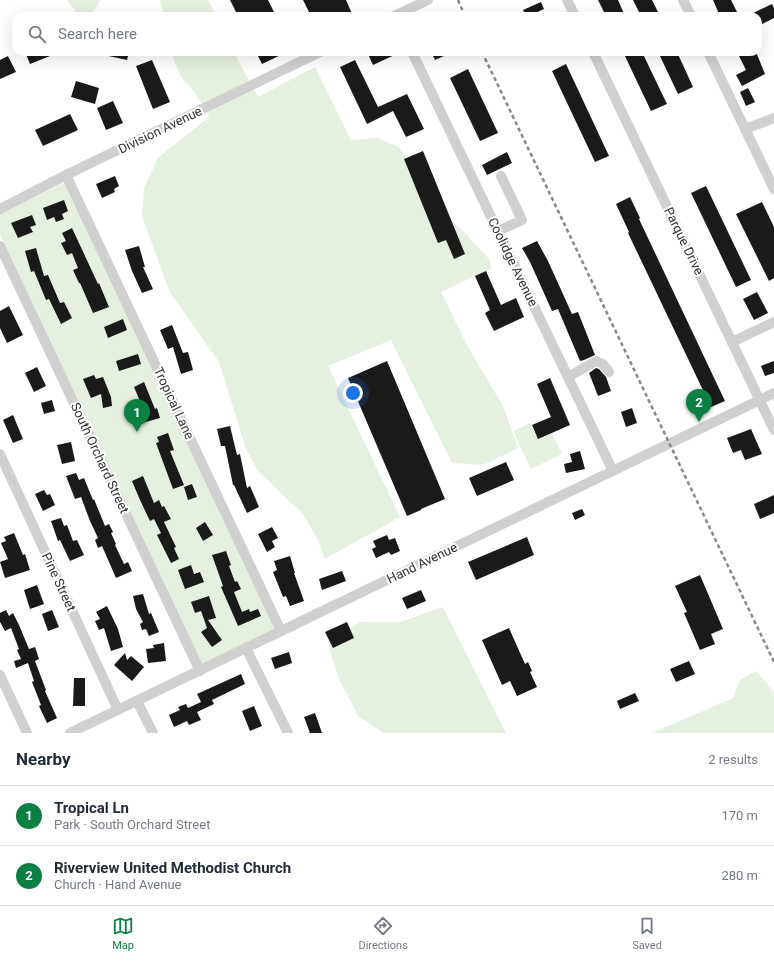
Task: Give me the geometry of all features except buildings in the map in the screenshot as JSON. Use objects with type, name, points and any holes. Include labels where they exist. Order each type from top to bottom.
[{"type":"street","points":[[402,12],[428,0]]},
{"type":"street","points":[[567,0],[573,12]]},
{"type":"street","points":[[683,0],[689,12]]},
{"type":"street","name":"Division Avenue","points":[[0,209],[66,175],[312,56]]},
{"type":"street","name":"Coolidge Avenue","points":[[414,56],[613,471]]},
{"type":"street","name":"Parque Drive","points":[[595,56],[774,430]]},
{"type":"street","points":[[710,56],[774,189]]},
{"type":"street","points":[[745,129],[774,118]]},
{"type":"street","name":"Tropical Lane","points":[[66,175],[281,631]]},
{"type":"street","points":[[498,231],[522,220],[501,176]]},
{"type":"street","name":"South Orchard Street","points":[[0,246],[200,670]]},
{"type":"street","points":[[732,342],[774,322]]},
{"type":"street","points":[[568,377],[596,361],[604,364],[609,372]]},
{"type":"street","name":"Hand Avenue","points":[[70,733],[774,393]]},
{"type":"street","name":"Pine Street","points":[[0,454],[118,710]]},
{"type":"street","points":[[246,648],[288,733]]},
{"type":"street","points":[[0,675],[27,733]]},
{"type":"street","points":[[137,700],[153,733]]},
{"type":"green space","points":[[67,0],[100,0],[93,12],[76,12]]},
{"type":"green space","points":[[160,0],[208,0],[214,12],[163,12]]},
{"type":"green space","points":[[173,56],[236,56],[249,81],[202,104],[193,90],[181,77]]},
{"type":"green space","points":[[315,67],[351,140],[377,138],[399,147],[424,196],[463,231],[490,260],[491,269],[441,292],[467,345],[503,406],[518,448],[483,465],[452,463],[391,340],[328,366],[400,517],[325,559],[317,538],[302,513],[258,471],[246,449],[219,362],[169,291],[142,216],[144,188],[158,158],[209,117],[207,112],[254,89],[258,97]]},
{"type":"green space","points":[[65,182],[275,629],[201,664],[0,235],[0,214]]},
{"type":"green space","points":[[530,423],[538,439],[552,433],[562,454],[531,469],[513,431]]},
{"type":"green space","points":[[443,607],[506,733],[384,733],[358,716],[339,679],[328,645],[360,622],[400,622]]},
{"type":"green space","points":[[756,671],[774,692],[774,733],[652,733],[733,698],[740,680]]},
{"type":"railway","points":[[458,0],[463,12]]},
{"type":"railway","points":[[484,56],[774,662]]},
{"type":"place","name":"Riverview United Methodist Church","points":[[699,422]]},
{"type":"place","name":"Tropical Ln","points":[[137,432]]}]
